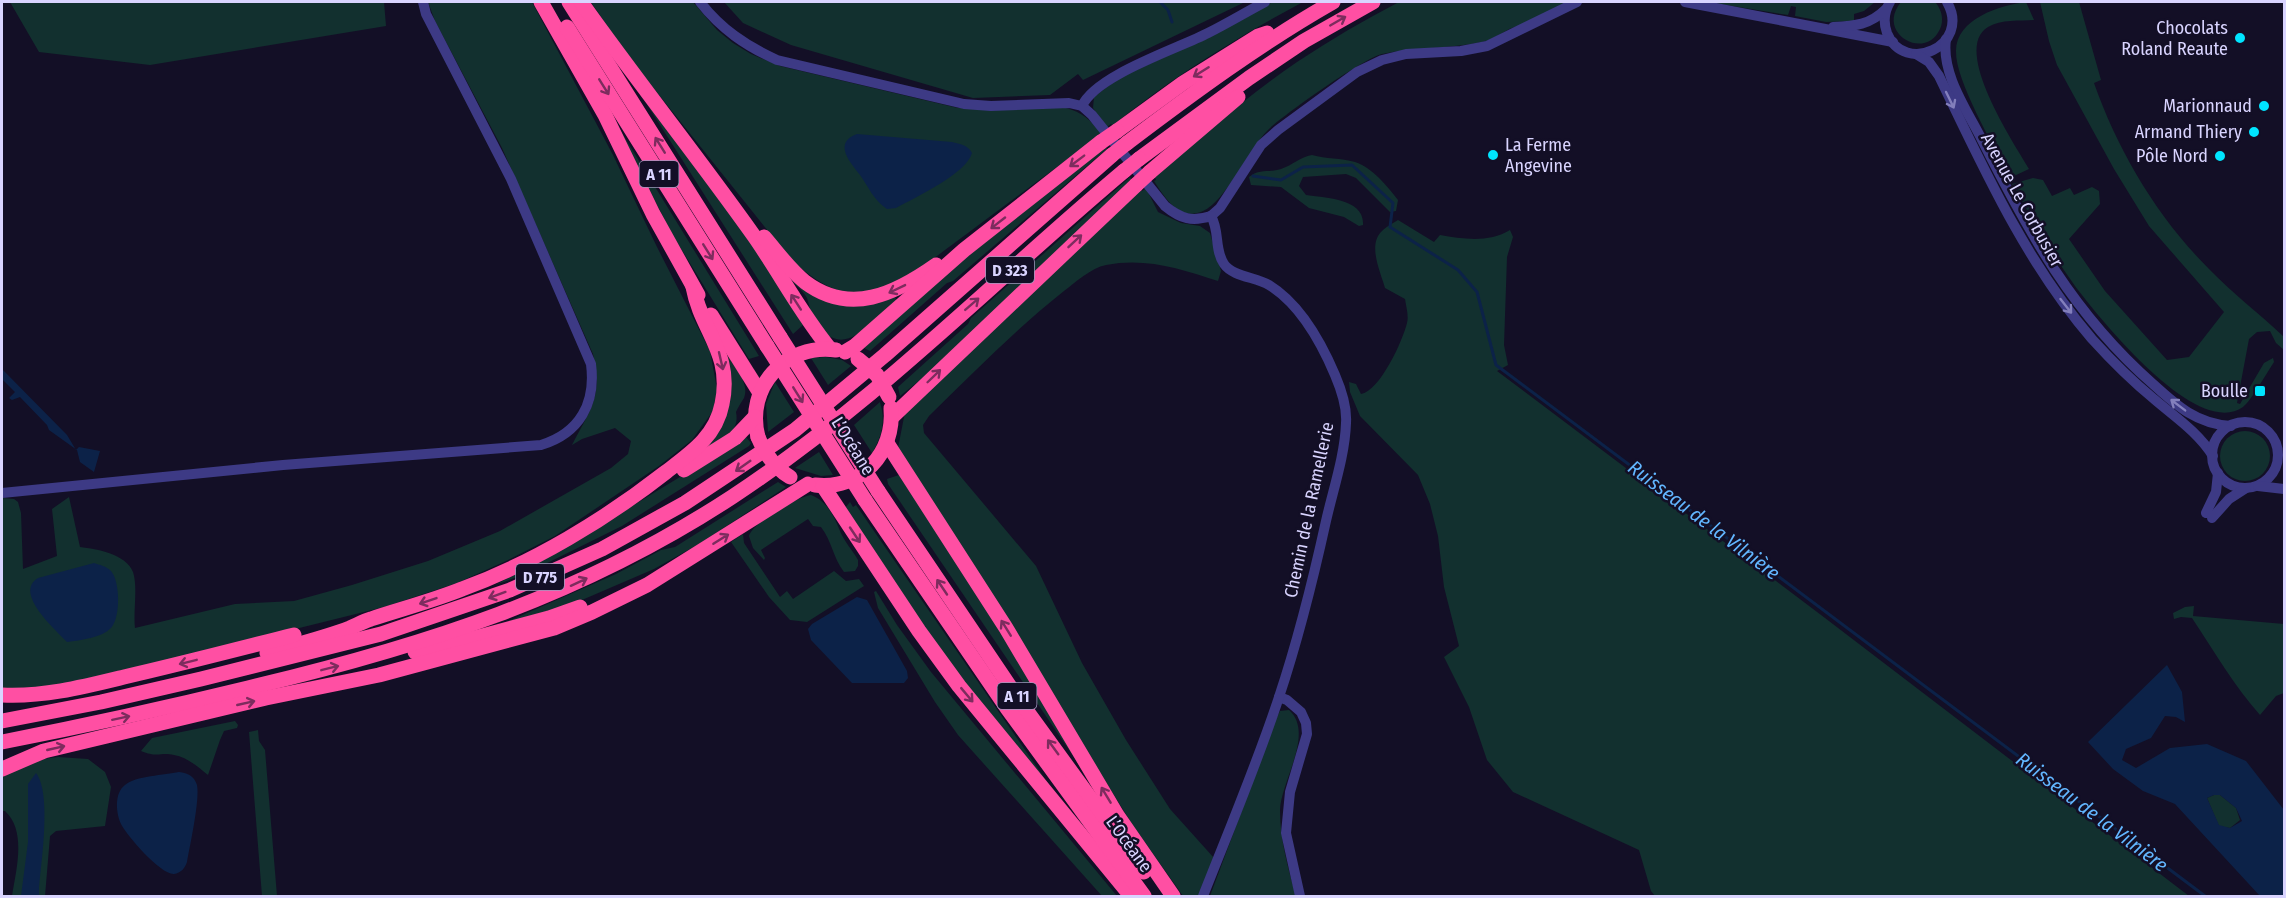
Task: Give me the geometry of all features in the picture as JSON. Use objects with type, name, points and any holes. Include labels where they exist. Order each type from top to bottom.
[{"type":"highway","points":[[541,2],[605,115],[653,214],[693,287],[760,393]]},
{"type":"highway","name":"L’Océane","points":[[551,2],[864,500],[1013,717],[1144,897]]},
{"type":"highway","name":"L’Océane","points":[[569,2],[878,491],[1021,703],[1162,897]]},
{"type":"highway","points":[[582,2],[628,68],[755,237],[814,330],[844,353],[877,375],[889,397],[892,417],[887,443],[875,463],[862,474],[840,484],[815,485],[790,477],[773,463],[758,437],[755,417],[760,393],[768,378],[785,361],[806,351],[844,353],[855,346],[964,250],[1117,130],[1176,88],[1258,36],[1290,26]]},
{"type":"highway","name":"D 323","points":[[841,393],[1127,143],[1192,93],[1290,26],[1333,2]]},
{"type":"highway","name":"D 323","points":[[852,408],[1139,159],[1193,118],[1304,41],[1373,2]]},
{"type":"highway","points":[[892,417],[1150,172],[1220,112],[1287,62],[1304,41]]},
{"type":"highway","points":[[729,201],[743,211],[792,271],[806,282],[832,296],[846,299],[877,297],[891,293],[933,267],[956,249],[964,250]]},
{"type":"highway","points":[[201,679],[221,666],[350,628],[463,589],[512,568],[557,544],[647,489],[689,456],[704,441],[715,425],[722,406],[724,380],[722,359],[696,304],[693,287]]},
{"type":"highway","name":"D 775","points":[[2,721],[101,702],[201,679],[390,631],[490,597],[557,570],[646,525],[725,478],[795,430],[841,393]]},
{"type":"highway","name":"D 775","points":[[2,742],[185,704],[386,653],[518,609],[647,548],[734,495],[803,447],[852,408]]},
{"type":"highway","points":[[647,489],[668,480],[735,438],[755,417]]},
{"type":"highway","points":[[887,443],[1006,628],[1118,815],[1173,897]]},
{"type":"highway","points":[[2,769],[44,751],[266,698],[379,675],[554,628],[647,585],[671,568],[815,485]]},
{"type":"highway","points":[[815,485],[959,686],[1131,897]]},
{"type":"highway","points":[[386,653],[427,651],[549,618],[671,568]]},
{"type":"highway","points":[[2,695],[28,696],[64,691],[349,622],[368,620]]},
{"type":"street","points":[[2,494],[283,465],[532,446],[553,441],[566,434],[584,414],[592,392],[591,364],[511,179],[426,14],[423,2]]},
{"type":"street","points":[[700,2],[726,30],[777,60],[964,104],[991,106],[1069,102],[1082,106],[1102,126],[1165,206],[1176,215],[1188,220],[1211,216],[1220,208],[1261,145],[1357,72],[1382,60],[1406,54],[1461,51],[1487,46],[1577,2]]},
{"type":"street","points":[[1082,106],[1085,98],[1114,77],[1210,32],[1265,2]]},
{"type":"street","points":[[1685,2],[1821,28],[1864,24],[1873,20],[1888,5]]},
{"type":"street","name":"Avenue Le Corbusier","points":[[1947,2],[1953,17],[1945,47],[1948,66],[1961,98],[2013,204],[2060,280],[2101,332],[2161,391],[2198,418],[2210,424],[2231,426]]},
{"type":"street","points":[[1888,5],[1886,30],[1893,42]]},
{"type":"street","name":"Avenue Le Corbusier","points":[[1821,28],[1893,42],[1903,50],[1916,54],[1929,62],[2003,208],[2059,298],[2115,363],[2142,389],[2194,432],[2213,456]]},
{"type":"street","points":[[1916,54],[1930,52],[1947,39]]},
{"type":"street","name":"Chemin de la Ramellerie","points":[[1203,897],[1279,697],[1314,575],[1347,422],[1336,378],[1326,354],[1310,328],[1283,295],[1267,284],[1232,271],[1224,264],[1217,248],[1216,224],[1211,216]]},
{"type":"street","points":[[2246,488],[2209,515],[2216,492],[2218,473],[2213,456],[2218,438],[2231,426],[2246,423],[2262,428],[2274,440],[2278,457],[2284,468]]},
{"type":"street","points":[[2258,486],[2273,472],[2278,457]]},
{"type":"street","points":[[2218,473],[2230,484],[2246,488],[2258,486],[2284,489]]},
{"type":"street","points":[[1279,697],[1287,700],[1301,712],[1306,723],[1307,734],[1290,792],[1286,833],[1300,897]]},
{"type":"green space","points":[[10,2],[384,2],[386,26],[150,65],[39,52]]},
{"type":"green space","points":[[428,2],[532,2],[613,155],[710,351],[717,389],[713,411],[692,440],[659,466],[555,536],[457,583],[384,607],[207,651],[55,686],[2,689],[2,498],[14,499],[18,502],[21,513],[23,569],[57,556],[52,509],[69,497],[80,547],[118,557],[133,572],[135,628],[235,604],[294,601],[428,561],[500,531],[611,468],[628,454],[631,441],[615,428],[582,439],[572,445],[590,411],[596,392],[597,381],[593,354],[502,148],[435,21]]},
{"type":"green space","points":[[591,2],[693,2],[717,30],[733,43],[751,54],[780,66],[958,108],[1066,108],[1085,117],[1101,132],[909,275],[870,292],[837,290],[818,281],[792,261],[627,55]]},
{"type":"green space","points":[[724,2],[1245,2],[1083,80],[1078,74],[1050,95],[973,98],[791,45],[743,23]]},
{"type":"green space","points":[[1273,2],[1303,2],[1205,59],[1113,125],[1107,127],[1093,108],[1094,97],[1119,78],[1199,41]]},
{"type":"green space","points":[[1399,2],[1569,2],[1487,41],[1394,52],[1373,58],[1324,88],[1268,130],[1212,205],[1195,214],[1180,211],[1168,201],[1154,181],[1155,177],[1189,147],[1278,75],[1347,31]]},
{"type":"green space","points":[[1708,2],[1875,2],[1864,11],[1854,14],[1854,21],[1826,22],[1795,16],[1796,7],[1791,6],[1788,15]]},
{"type":"green space","points":[[1901,2],[1936,3],[1941,12],[1942,22],[1933,39],[1924,43],[1914,43],[1905,40],[1898,33],[1894,24],[1895,13]]},
{"type":"green space","points":[[2026,2],[2034,20],[2005,22],[1988,27],[1979,38],[1977,55],[1989,96],[2029,169],[2014,176],[2008,174],[1976,113],[1962,79],[1956,51],[1963,30],[1971,22],[1992,10]]},
{"type":"green space","points":[[2040,2],[2079,2],[2101,80],[2094,83],[2115,133],[2141,182],[2172,228],[2190,249],[2227,287],[2284,337],[2284,350],[2276,343],[2270,331],[2257,332],[2249,339],[2237,403],[2240,404],[2264,363],[2273,358],[2274,362],[2243,407],[2224,413],[2201,407],[2176,392],[2151,371],[2105,323],[2075,286],[2050,249],[2012,184],[2033,178],[2043,180],[2052,196],[2070,188],[2074,195],[2092,187],[2099,191],[2100,204],[2069,239],[2105,291],[2167,360],[2189,357],[2224,312],[2149,226],[2114,169],[2057,65]]},
{"type":"green space","points":[[646,103],[748,239],[786,296],[803,325],[793,334]]},
{"type":"green space","points":[[614,120],[759,356],[749,359],[672,234]]},
{"type":"green space","points":[[1104,145],[1107,149],[953,281],[947,283],[870,351],[864,348],[936,279]]},
{"type":"green space","points":[[1312,155],[1355,162],[1368,168],[1398,200],[1396,211],[1390,212],[1356,178],[1346,174],[1303,177],[1299,186],[1306,195],[1351,204],[1362,216],[1363,225],[1359,226],[1344,217],[1309,208],[1281,187],[1251,185],[1249,177],[1253,174],[1281,169]]},
{"type":"green space","points":[[1130,177],[1133,181],[924,377],[900,396],[898,387],[968,324],[971,318]]},
{"type":"green space","points":[[1146,188],[1158,212],[1181,223],[1200,226],[1210,233],[1221,271],[1218,281],[1149,263],[1121,263],[1095,269],[1064,291],[1012,336],[929,416],[923,425],[924,433],[1036,566],[1082,663],[1126,740],[1170,809],[1214,858],[1199,896],[1183,896],[1132,824],[898,448],[905,412],[1140,190]]},
{"type":"green space","points":[[1398,220],[1434,242],[1440,235],[1467,239],[1485,238],[1510,230],[1513,237],[1507,257],[1504,345],[1508,365],[1497,371],[2189,896],[1655,896],[1651,891],[1639,850],[1513,792],[1487,760],[1469,707],[1444,657],[1459,646],[1444,587],[1438,536],[1430,504],[1418,475],[1360,416],[1350,392],[1349,382],[1356,384],[1361,394],[1376,384],[1390,364],[1407,323],[1405,299],[1385,288],[1375,251],[1378,237]]},
{"type":"green space","points":[[787,272],[815,293],[894,296],[897,300],[866,329],[855,336],[844,339],[833,338],[823,331],[812,314],[807,298]]},
{"type":"green space","points":[[728,356],[741,376],[745,387],[744,398],[736,412],[737,419],[733,429],[709,447],[707,444]]},
{"type":"green space","points":[[826,357],[842,360],[851,366],[828,385],[811,358]]},
{"type":"green space","points":[[775,382],[794,412],[768,432],[766,404]]},
{"type":"green space","points":[[880,402],[883,416],[882,428],[872,453],[854,425]]},
{"type":"green space","points":[[2245,431],[2254,433],[2265,442],[2270,456],[2268,465],[2259,476],[2245,481],[2236,479],[2225,470],[2220,456],[2222,447],[2231,436]]},
{"type":"green space","points":[[746,437],[751,443],[749,446],[622,526],[523,575],[495,585],[543,560]]},
{"type":"green space","points":[[819,452],[833,475],[821,476],[795,468]]},
{"type":"green space","points":[[899,475],[1016,652],[1084,772],[888,484],[887,479]]},
{"type":"green space","points":[[778,482],[786,487],[699,544],[654,569],[568,606],[506,622],[616,574],[661,550],[675,547]]},
{"type":"green space","points":[[811,495],[826,505],[832,515],[858,560],[855,571],[844,572],[825,532],[821,527],[813,526],[808,519],[761,550],[764,560],[753,548],[749,536],[758,524],[786,505]]},
{"type":"green space","points":[[850,502],[853,507],[856,505],[1052,789],[955,672],[845,508]]},
{"type":"green space","points":[[743,534],[744,543],[780,597],[787,591],[793,599],[834,571],[846,581],[859,579],[864,586],[807,622],[790,620],[769,597],[731,542]]},
{"type":"green space","points":[[876,591],[931,672],[1117,896],[1102,896],[958,735],[935,702],[878,608],[874,592]]},
{"type":"green space","points":[[2194,606],[2193,616],[2284,624],[2284,693],[2276,696],[2260,715],[2233,680],[2192,618],[2174,619],[2173,613],[2185,607]]},
{"type":"green space","points":[[1289,710],[1296,720],[1299,731],[1298,744],[1282,798],[1280,821],[1285,854],[1296,896],[1210,896],[1276,719],[1280,711]]},
{"type":"green space","points":[[235,721],[237,728],[224,731],[208,775],[179,756],[141,751],[152,738]]},
{"type":"green space","points":[[258,730],[259,741],[265,750],[277,896],[262,896],[249,732]]},
{"type":"green space","points":[[58,757],[88,759],[105,772],[111,787],[105,826],[56,831],[50,836],[45,896],[12,896],[18,840],[12,819],[5,811],[2,811],[2,775],[43,759]]},
{"type":"green space","points":[[2220,795],[2236,808],[2240,820],[2230,828],[2219,826],[2207,798]]},
{"type":"water","points":[[857,134],[952,142],[961,144],[972,153],[968,161],[951,177],[896,208],[887,209],[875,197],[846,153],[846,143]]},
{"type":"water","points":[[2,369],[67,435],[75,449],[49,430],[20,397],[12,400],[9,398],[15,392],[2,379]]},
{"type":"water","points":[[79,447],[100,451],[94,472],[80,462],[76,450]]},
{"type":"water","points":[[94,563],[107,568],[114,576],[118,591],[118,608],[114,623],[102,634],[67,642],[33,602],[30,593],[32,585],[38,578]]},
{"type":"water","points":[[857,597],[867,600],[907,671],[908,678],[904,683],[852,683],[811,640],[808,629],[812,624]]},
{"type":"water","points":[[2167,665],[2182,692],[2185,722],[2176,717],[2165,716],[2151,738],[2126,749],[2122,760],[2136,768],[2170,748],[2207,744],[2246,761],[2284,810],[2284,896],[2260,896],[2175,804],[2143,791],[2113,769],[2088,742]],"holes":[[[2220,795],[2236,808],[2242,821],[2230,828],[2219,825],[2207,798]]]},
{"type":"water","points":[[179,772],[188,774],[194,779],[198,792],[187,862],[179,873],[174,874],[168,873],[153,862],[130,837],[121,824],[117,803],[121,789],[130,782]]},
{"type":"water","points":[[36,773],[44,796],[45,812],[39,896],[21,896],[28,842],[28,784]]},
{"type":"waterway","name":"Ruisseau de la Vilnière","points":[[1160,2],[1168,10],[1172,22]]},
{"type":"waterway","name":"Ruisseau de la Vilnière","points":[[1253,176],[1281,180],[1303,167],[1352,165],[1393,203],[1390,227],[1458,270],[1477,292],[1496,365],[2205,896]]},
{"type":"place","name":"Chocolats Roland Reaute","points":[[2240,38]]},
{"type":"place","name":"Marionnaud","points":[[2264,106]]},
{"type":"place","name":"Armand Thiery","points":[[2254,132]]},
{"type":"place","name":"La Ferme Angevine","points":[[1493,155]]},
{"type":"place","name":"Pôle Nord","points":[[2220,156]]},
{"type":"place","name":"Boulle","points":[[2260,391]]}]
